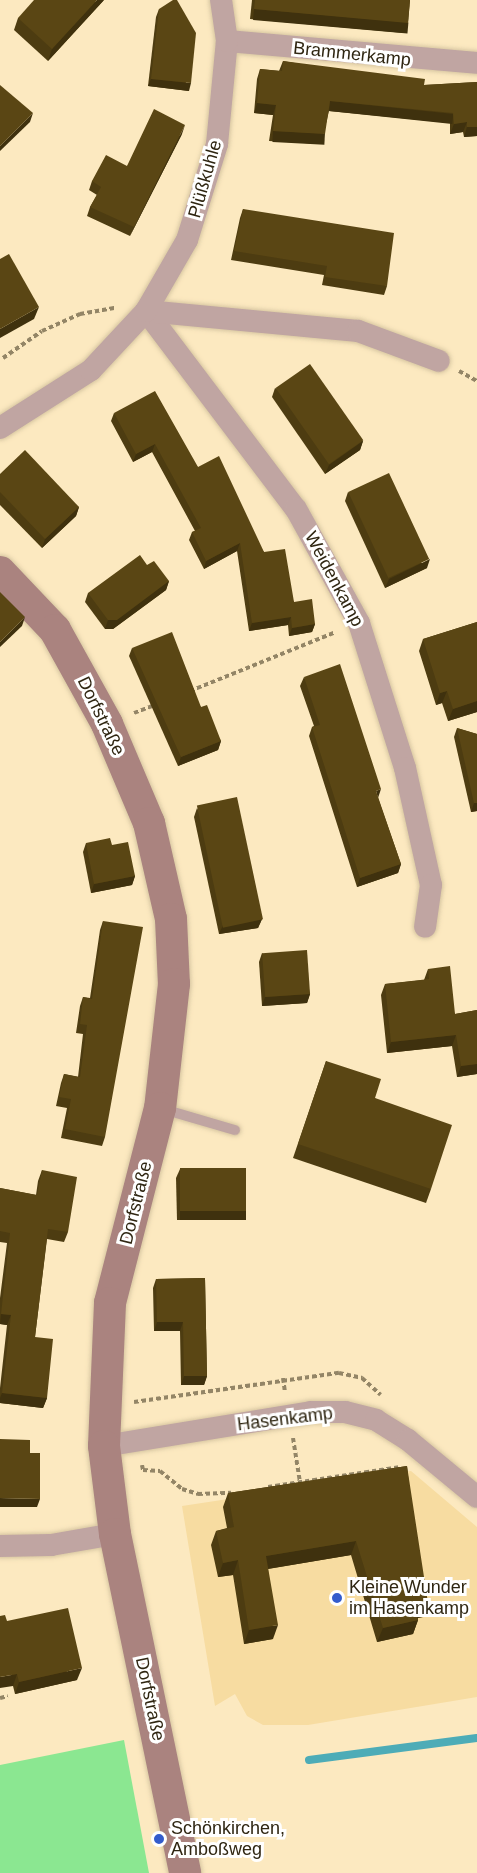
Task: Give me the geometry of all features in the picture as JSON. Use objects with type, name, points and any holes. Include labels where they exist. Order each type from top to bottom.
[{"type":"street","name":"Plüßkuhle","points":[[0,428],[91,370],[146,310],[187,240],[217,144],[227,41],[221,0]]},
{"type":"street","name":"Brammerkamp","points":[[227,41],[456,64],[477,63]]},
{"type":"street","points":[[146,310],[358,331],[439,361]]},
{"type":"street","name":"Weidenkamp","points":[[146,310],[296,509],[359,623],[405,768],[431,885],[425,927]]},
{"type":"street","name":"Dorfstraße","points":[[0,572],[56,630],[107,724],[149,823],[171,919],[174,984],[160,1108],[110,1303],[104,1446],[115,1534],[184,1873]]},
{"type":"street","name":"Hasenkamp","points":[[104,1446],[311,1412],[345,1412],[376,1420],[408,1440],[477,1497]]},
{"type":"street","points":[[0,1546],[51,1545],[115,1534]]},
{"type":"lane","points":[[160,1108],[235,1130]]},
{"type":"path","points":[[3,358],[42,331],[80,315],[117,308],[146,310]]},
{"type":"path","points":[[184,693],[359,623]]},
{"type":"path","points":[[107,724],[162,702]]},
{"type":"path","points":[[134,1402],[143,1470],[160,1471],[182,1489],[198,1494],[242,1492]]},
{"type":"path","points":[[265,1488],[411,1465]]},
{"type":"path","points":[[0,1698],[8,1696]]},
{"type":"shaded area","name":"Kleine Wunder im Hasenkamp","points":[[411,1471],[477,1527],[477,1697],[308,1725],[263,1725],[247,1716],[235,1694],[215,1706],[182,1506]]},
{"type":"green space","points":[[124,1740],[149,1873],[0,1873],[0,1765]]},
{"type":"building","points":[[34,0],[97,0],[52,49],[18,18]]},
{"type":"building","points":[[177,0],[196,33],[191,83],[151,79],[159,9]]},
{"type":"building","points":[[255,0],[410,0],[408,23],[254,9]]},
{"type":"building","points":[[283,61],[425,79],[424,85],[477,82],[477,127],[467,127],[467,122],[454,124],[453,113],[330,101],[325,134],[273,131],[276,105],[257,103],[260,69],[282,71]]},
{"type":"building","points":[[0,85],[33,113],[0,146]]},
{"type":"building","points":[[154,109],[185,125],[134,227],[90,207],[101,187],[92,181],[106,155],[127,166]]},
{"type":"building","points":[[243,209],[394,233],[387,286],[325,277],[327,266],[234,251]]},
{"type":"building","points":[[9,254],[39,307],[0,329],[0,259]]},
{"type":"building","points":[[310,364],[363,440],[329,464],[276,388]]},
{"type":"building","points":[[155,391],[198,467],[219,456],[264,552],[285,549],[294,602],[312,599],[315,624],[292,628],[291,617],[252,623],[240,543],[206,561],[192,532],[201,528],[155,444],[136,454],[114,413]]},
{"type":"building","points":[[25,450],[79,507],[45,539],[0,492],[0,474]]},
{"type":"building","points":[[389,473],[429,559],[388,578],[348,492]]},
{"type":"building","points":[[140,555],[147,565],[154,561],[169,581],[117,620],[108,620],[88,593]]},
{"type":"building","points":[[0,592],[25,617],[0,642]]},
{"type":"building","points":[[477,622],[477,701],[453,709],[447,691],[440,693],[423,639]]},
{"type":"building","points":[[172,632],[201,707],[207,705],[221,741],[181,757],[132,648]]},
{"type":"building","points":[[340,664],[381,789],[376,791],[401,864],[360,878],[312,727],[320,725],[304,677]]},
{"type":"building","points":[[457,728],[477,734],[477,803],[474,803]]},
{"type":"building","points":[[237,797],[263,919],[223,928],[197,806]]},
{"type":"building","points":[[110,838],[112,845],[128,842],[135,876],[94,884],[86,843]]},
{"type":"building","points":[[103,921],[143,927],[105,1137],[65,1129],[71,1099],[59,1097],[64,1074],[80,1077],[87,1025],[80,1024],[83,997],[92,999]]},
{"type":"building","points":[[307,950],[310,994],[265,997],[262,953]]},
{"type":"building","points":[[450,966],[455,1014],[477,1010],[477,1064],[461,1066],[456,1035],[391,1042],[385,984],[429,979],[428,969]]},
{"type":"building","points":[[326,1061],[381,1079],[375,1098],[452,1125],[431,1189],[298,1144]]},
{"type":"building","points":[[180,1168],[246,1168],[246,1211],[180,1211]]},
{"type":"building","points":[[42,1170],[77,1177],[68,1232],[48,1229],[35,1337],[53,1339],[47,1398],[2,1393],[11,1315],[1,1314],[10,1233],[0,1231],[0,1188],[37,1195]]},
{"type":"building","points":[[205,1278],[207,1376],[184,1376],[183,1322],[157,1322],[156,1279]]},
{"type":"building","points":[[0,1439],[30,1440],[30,1453],[40,1453],[40,1499],[0,1498]]},
{"type":"building","points":[[407,1466],[428,1603],[414,1605],[418,1620],[383,1628],[356,1541],[266,1556],[278,1625],[249,1630],[238,1560],[223,1563],[216,1531],[234,1527],[228,1493]]},
{"type":"building","points":[[68,1608],[82,1668],[19,1682],[17,1674],[0,1677],[0,1616],[5,1615],[7,1621]]},
{"type":"waterway","points":[[309,1760],[477,1738]]},
{"type":"place","name":"Kleine Wunder im Hasenkamp","points":[[337,1598]]},
{"type":"place","name":"Schönkirchen, Amboßweg","points":[[159,1839]]}]
